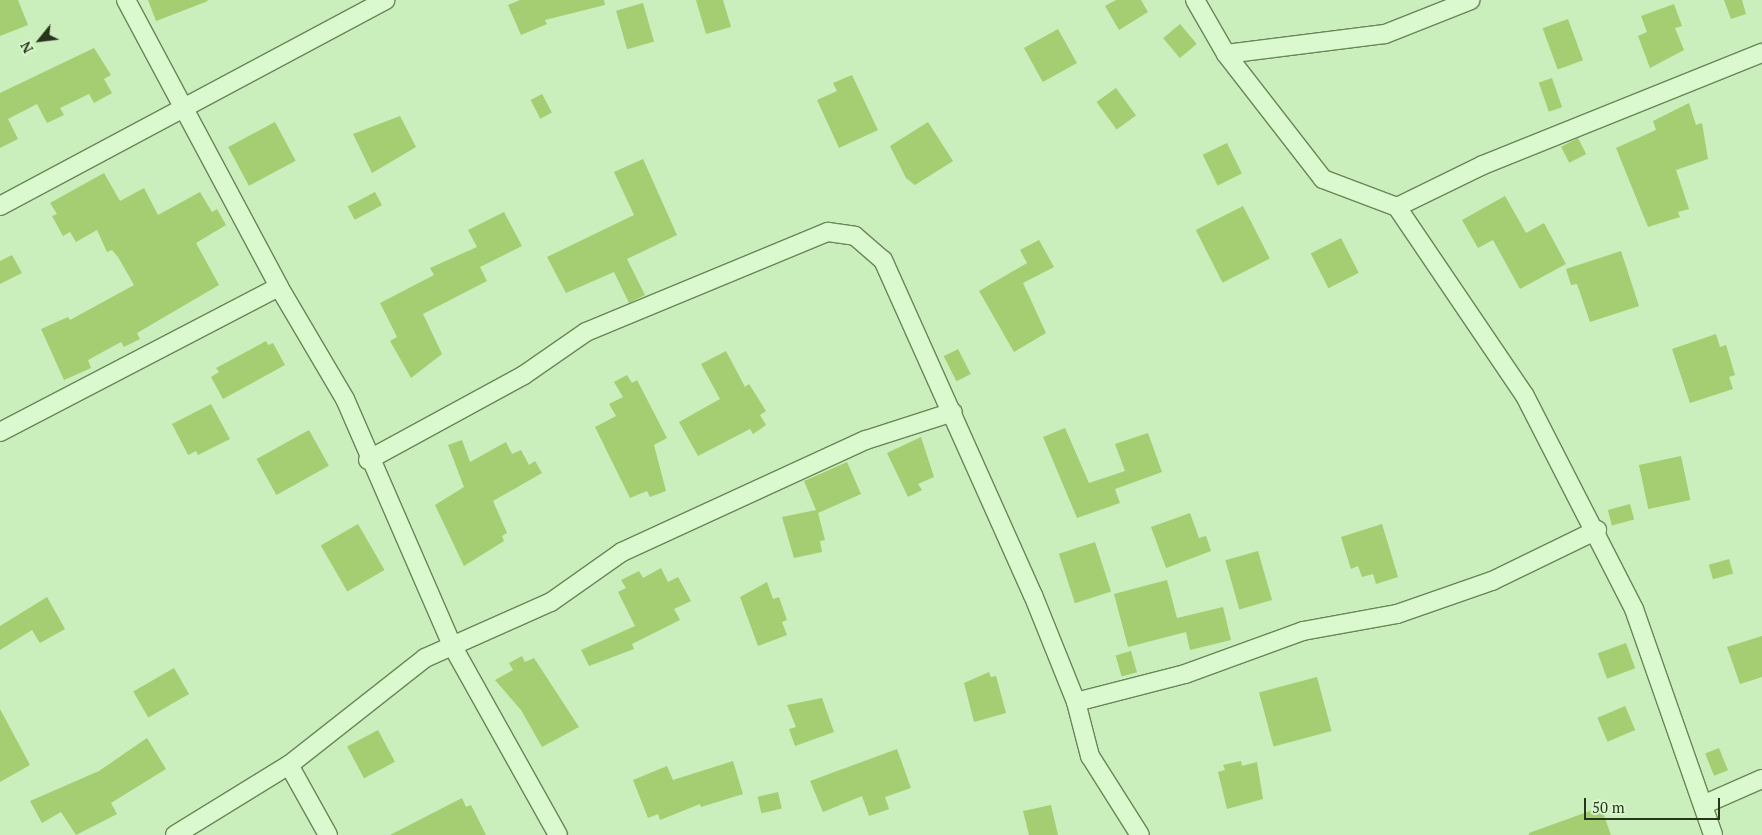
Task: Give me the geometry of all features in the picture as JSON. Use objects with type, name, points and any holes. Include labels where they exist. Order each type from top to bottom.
[{"type":"street","points":[[126,0],[279,287],[345,399],[368,460],[432,592],[453,647],[558,835]]},
{"type":"street","points":[[1195,0],[1226,54],[1322,179],[1397,207],[1525,396],[1597,530],[1634,609],[1705,804],[1713,835]]},
{"type":"street","points":[[1226,54],[1385,34],[1471,0]]},
{"type":"street","points":[[0,206],[375,2]]},
{"type":"street","points":[[1397,207],[1483,165],[1762,53]]},
{"type":"street","points":[[368,460],[524,374],[586,332],[828,232],[855,236],[883,260],[953,412],[1076,702],[1090,756],[1140,835]]},
{"type":"street","points":[[0,432],[279,287]]},
{"type":"street","points":[[175,835],[289,765],[425,658],[551,602],[630,548],[866,440],[953,412]]},
{"type":"street","points":[[1076,702],[1185,674],[1303,632],[1397,614],[1492,581],[1597,530]]},
{"type":"street","points":[[289,765],[328,835]]},
{"type":"street","points":[[1705,804],[1762,779]]},
{"type":"building","points":[[0,0],[18,0],[28,25],[0,36]]},
{"type":"building","points":[[148,0],[207,0],[208,1],[156,21]]},
{"type":"building","points":[[520,0],[604,0],[605,5],[545,20],[547,24],[521,35],[508,5]]},
{"type":"building","points":[[696,0],[723,0],[731,27],[706,34]]},
{"type":"building","points":[[1116,0],[1141,0],[1148,12],[1119,30],[1105,6]]},
{"type":"building","points":[[1724,0],[1742,0],[1746,14],[1731,19]]},
{"type":"building","points":[[643,3],[654,41],[627,49],[616,11]]},
{"type":"building","points":[[1674,4],[1682,26],[1675,28],[1684,50],[1650,68],[1638,36],[1647,32],[1641,16]]},
{"type":"building","points":[[1568,19],[1583,60],[1558,70],[1543,28]]},
{"type":"building","points":[[1180,24],[1197,44],[1180,58],[1163,38]]},
{"type":"building","points":[[1058,29],[1077,63],[1043,82],[1024,48]]},
{"type":"building","points":[[94,48],[111,75],[104,79],[112,93],[94,103],[89,94],[60,108],[64,115],[47,123],[37,104],[8,119],[18,139],[0,148],[0,93]]},
{"type":"building","points":[[852,75],[878,130],[839,148],[817,100],[837,91],[833,83]]},
{"type":"building","points":[[1552,78],[1562,107],[1549,112],[1539,83]]},
{"type":"building","points":[[1116,88],[1136,116],[1117,130],[1097,102]]},
{"type":"building","points":[[542,94],[552,113],[540,119],[531,100]]},
{"type":"building","points":[[1689,103],[1696,125],[1702,123],[1708,159],[1676,170],[1689,209],[1678,212],[1680,217],[1648,227],[1616,148],[1656,130],[1653,121]]},
{"type":"building","points":[[400,116],[416,147],[372,173],[353,134]]},
{"type":"building","points":[[275,122],[296,161],[249,186],[228,147]]},
{"type":"building","points":[[928,122],[953,161],[915,185],[906,178],[890,146]]},
{"type":"building","points":[[1578,138],[1586,154],[1569,163],[1561,147]]},
{"type":"building","points":[[1227,143],[1242,174],[1218,185],[1203,155]]},
{"type":"building","points":[[643,159],[677,235],[627,259],[645,295],[629,303],[614,272],[566,293],[547,257],[634,215],[614,172]]},
{"type":"building","points":[[104,173],[120,201],[144,188],[158,215],[200,192],[212,212],[217,209],[226,225],[196,243],[219,285],[137,333],[140,339],[124,347],[121,342],[88,360],[91,368],[64,380],[41,329],[68,317],[70,320],[134,285],[118,257],[112,250],[107,252],[97,230],[76,242],[70,232],[63,236],[52,216],[57,214],[50,203]]},
{"type":"building","points":[[375,192],[382,205],[355,220],[348,207]]},
{"type":"building","points":[[1505,196],[1526,233],[1544,223],[1566,264],[1520,289],[1493,240],[1478,248],[1462,220]]},
{"type":"building","points":[[1243,206],[1270,259],[1223,283],[1196,230]]},
{"type":"building","points":[[504,212],[522,246],[480,267],[487,281],[423,314],[442,354],[411,378],[390,341],[397,337],[380,303],[434,275],[430,268],[477,247],[468,230]]},
{"type":"building","points":[[1341,238],[1359,273],[1328,288],[1311,253]]},
{"type":"building","points":[[1039,240],[1054,267],[1023,283],[1046,333],[1014,352],[979,291],[1027,263],[1020,250]]},
{"type":"building","points":[[1621,251],[1639,306],[1590,322],[1577,284],[1571,285],[1566,269]]},
{"type":"building","points":[[12,255],[22,273],[0,284],[0,261]]},
{"type":"building","points":[[1716,334],[1720,347],[1726,345],[1735,375],[1729,377],[1733,389],[1690,403],[1672,349]]},
{"type":"building","points":[[266,341],[268,345],[273,343],[285,365],[223,399],[211,377],[219,372],[216,368]]},
{"type":"building","points":[[958,349],[971,374],[956,381],[944,356]]},
{"type":"building","points":[[726,351],[745,387],[749,384],[766,411],[760,415],[766,425],[753,434],[750,429],[698,456],[679,422],[720,399],[701,364]]},
{"type":"building","points":[[627,375],[632,383],[637,380],[667,438],[654,445],[666,491],[650,497],[647,491],[630,498],[595,427],[616,416],[609,404],[623,397],[614,382]]},
{"type":"building","points":[[211,404],[230,439],[198,455],[196,451],[188,455],[172,424]]},
{"type":"building","points":[[1065,428],[1089,483],[1125,471],[1115,444],[1148,433],[1162,472],[1115,489],[1120,503],[1077,518],[1043,437]]},
{"type":"building","points":[[309,430],[329,466],[276,495],[257,459]]},
{"type":"building","points":[[921,437],[934,477],[918,484],[922,490],[908,497],[887,453]]},
{"type":"building","points":[[462,440],[470,462],[506,442],[512,454],[521,450],[529,465],[535,461],[542,473],[493,501],[507,533],[502,536],[504,541],[464,566],[435,505],[464,487],[448,445]]},
{"type":"building","points":[[1681,456],[1690,500],[1648,509],[1639,465]]},
{"type":"building","points":[[847,462],[861,494],[818,513],[825,540],[820,541],[822,552],[794,558],[782,517],[816,510],[804,481]]},
{"type":"building","points":[[1630,504],[1634,519],[1612,525],[1608,510]]},
{"type":"building","points":[[1190,513],[1199,538],[1206,536],[1211,551],[1166,568],[1151,527]]},
{"type":"building","points":[[358,524],[385,570],[347,591],[321,546]]},
{"type":"building","points":[[1382,524],[1398,577],[1376,584],[1373,574],[1362,577],[1358,566],[1351,569],[1341,537]]},
{"type":"building","points":[[1095,542],[1111,591],[1075,603],[1059,554]]},
{"type":"building","points":[[1258,551],[1272,600],[1239,609],[1225,560]]},
{"type":"building","points":[[1729,559],[1733,573],[1713,579],[1709,565]]},
{"type":"building","points":[[661,568],[668,582],[678,577],[691,601],[674,609],[680,620],[632,644],[634,649],[589,666],[581,650],[635,626],[618,592],[626,588],[621,580],[639,571],[643,578]]},
{"type":"building","points":[[1167,580],[1177,618],[1223,607],[1231,640],[1190,650],[1186,632],[1128,647],[1114,594]]},
{"type":"building","points":[[767,582],[773,599],[779,597],[787,620],[782,622],[787,635],[758,646],[740,597]]},
{"type":"building","points":[[47,597],[65,629],[40,643],[32,630],[0,650],[0,626]]},
{"type":"building","points":[[1762,636],[1762,677],[1740,684],[1727,647]]},
{"type":"building","points":[[1626,643],[1635,668],[1607,679],[1598,653]]},
{"type":"building","points":[[1131,651],[1137,672],[1122,677],[1116,655]]},
{"type":"building","points":[[522,656],[525,662],[534,658],[579,727],[542,747],[521,710],[495,680],[513,670],[509,663]]},
{"type":"building","points":[[174,668],[189,694],[148,717],[133,692]]},
{"type":"building","points":[[989,672],[991,677],[996,676],[1006,713],[974,722],[964,683]]},
{"type":"building","points":[[1317,677],[1331,731],[1274,747],[1259,693]]},
{"type":"building","points":[[822,698],[834,732],[795,746],[789,729],[796,727],[787,705]]},
{"type":"building","points":[[1625,706],[1635,730],[1608,742],[1597,718]]},
{"type":"building","points":[[0,709],[30,765],[0,782]]},
{"type":"building","points":[[378,730],[395,762],[364,778],[347,746]]},
{"type":"building","points":[[147,738],[166,769],[111,803],[117,814],[76,835],[61,812],[42,823],[30,801],[99,771]]},
{"type":"building","points":[[1719,748],[1728,770],[1714,776],[1705,754]]},
{"type":"building","points":[[897,749],[911,788],[885,797],[889,809],[869,816],[862,796],[823,812],[810,781]]},
{"type":"building","points":[[733,761],[743,794],[701,807],[700,804],[660,820],[658,814],[648,818],[633,780],[667,766],[673,780]]},
{"type":"building","points":[[1241,761],[1242,766],[1257,762],[1263,799],[1227,809],[1218,772],[1225,770],[1223,765]]},
{"type":"building","points":[[778,792],[782,809],[761,813],[758,797]]},
{"type":"building","points":[[462,798],[466,807],[471,805],[486,835],[390,835]]},
{"type":"building","points":[[1051,805],[1058,835],[1029,835],[1023,811]]},
{"type":"building","points":[[1601,807],[1611,835],[1529,835],[1529,833]]}]
